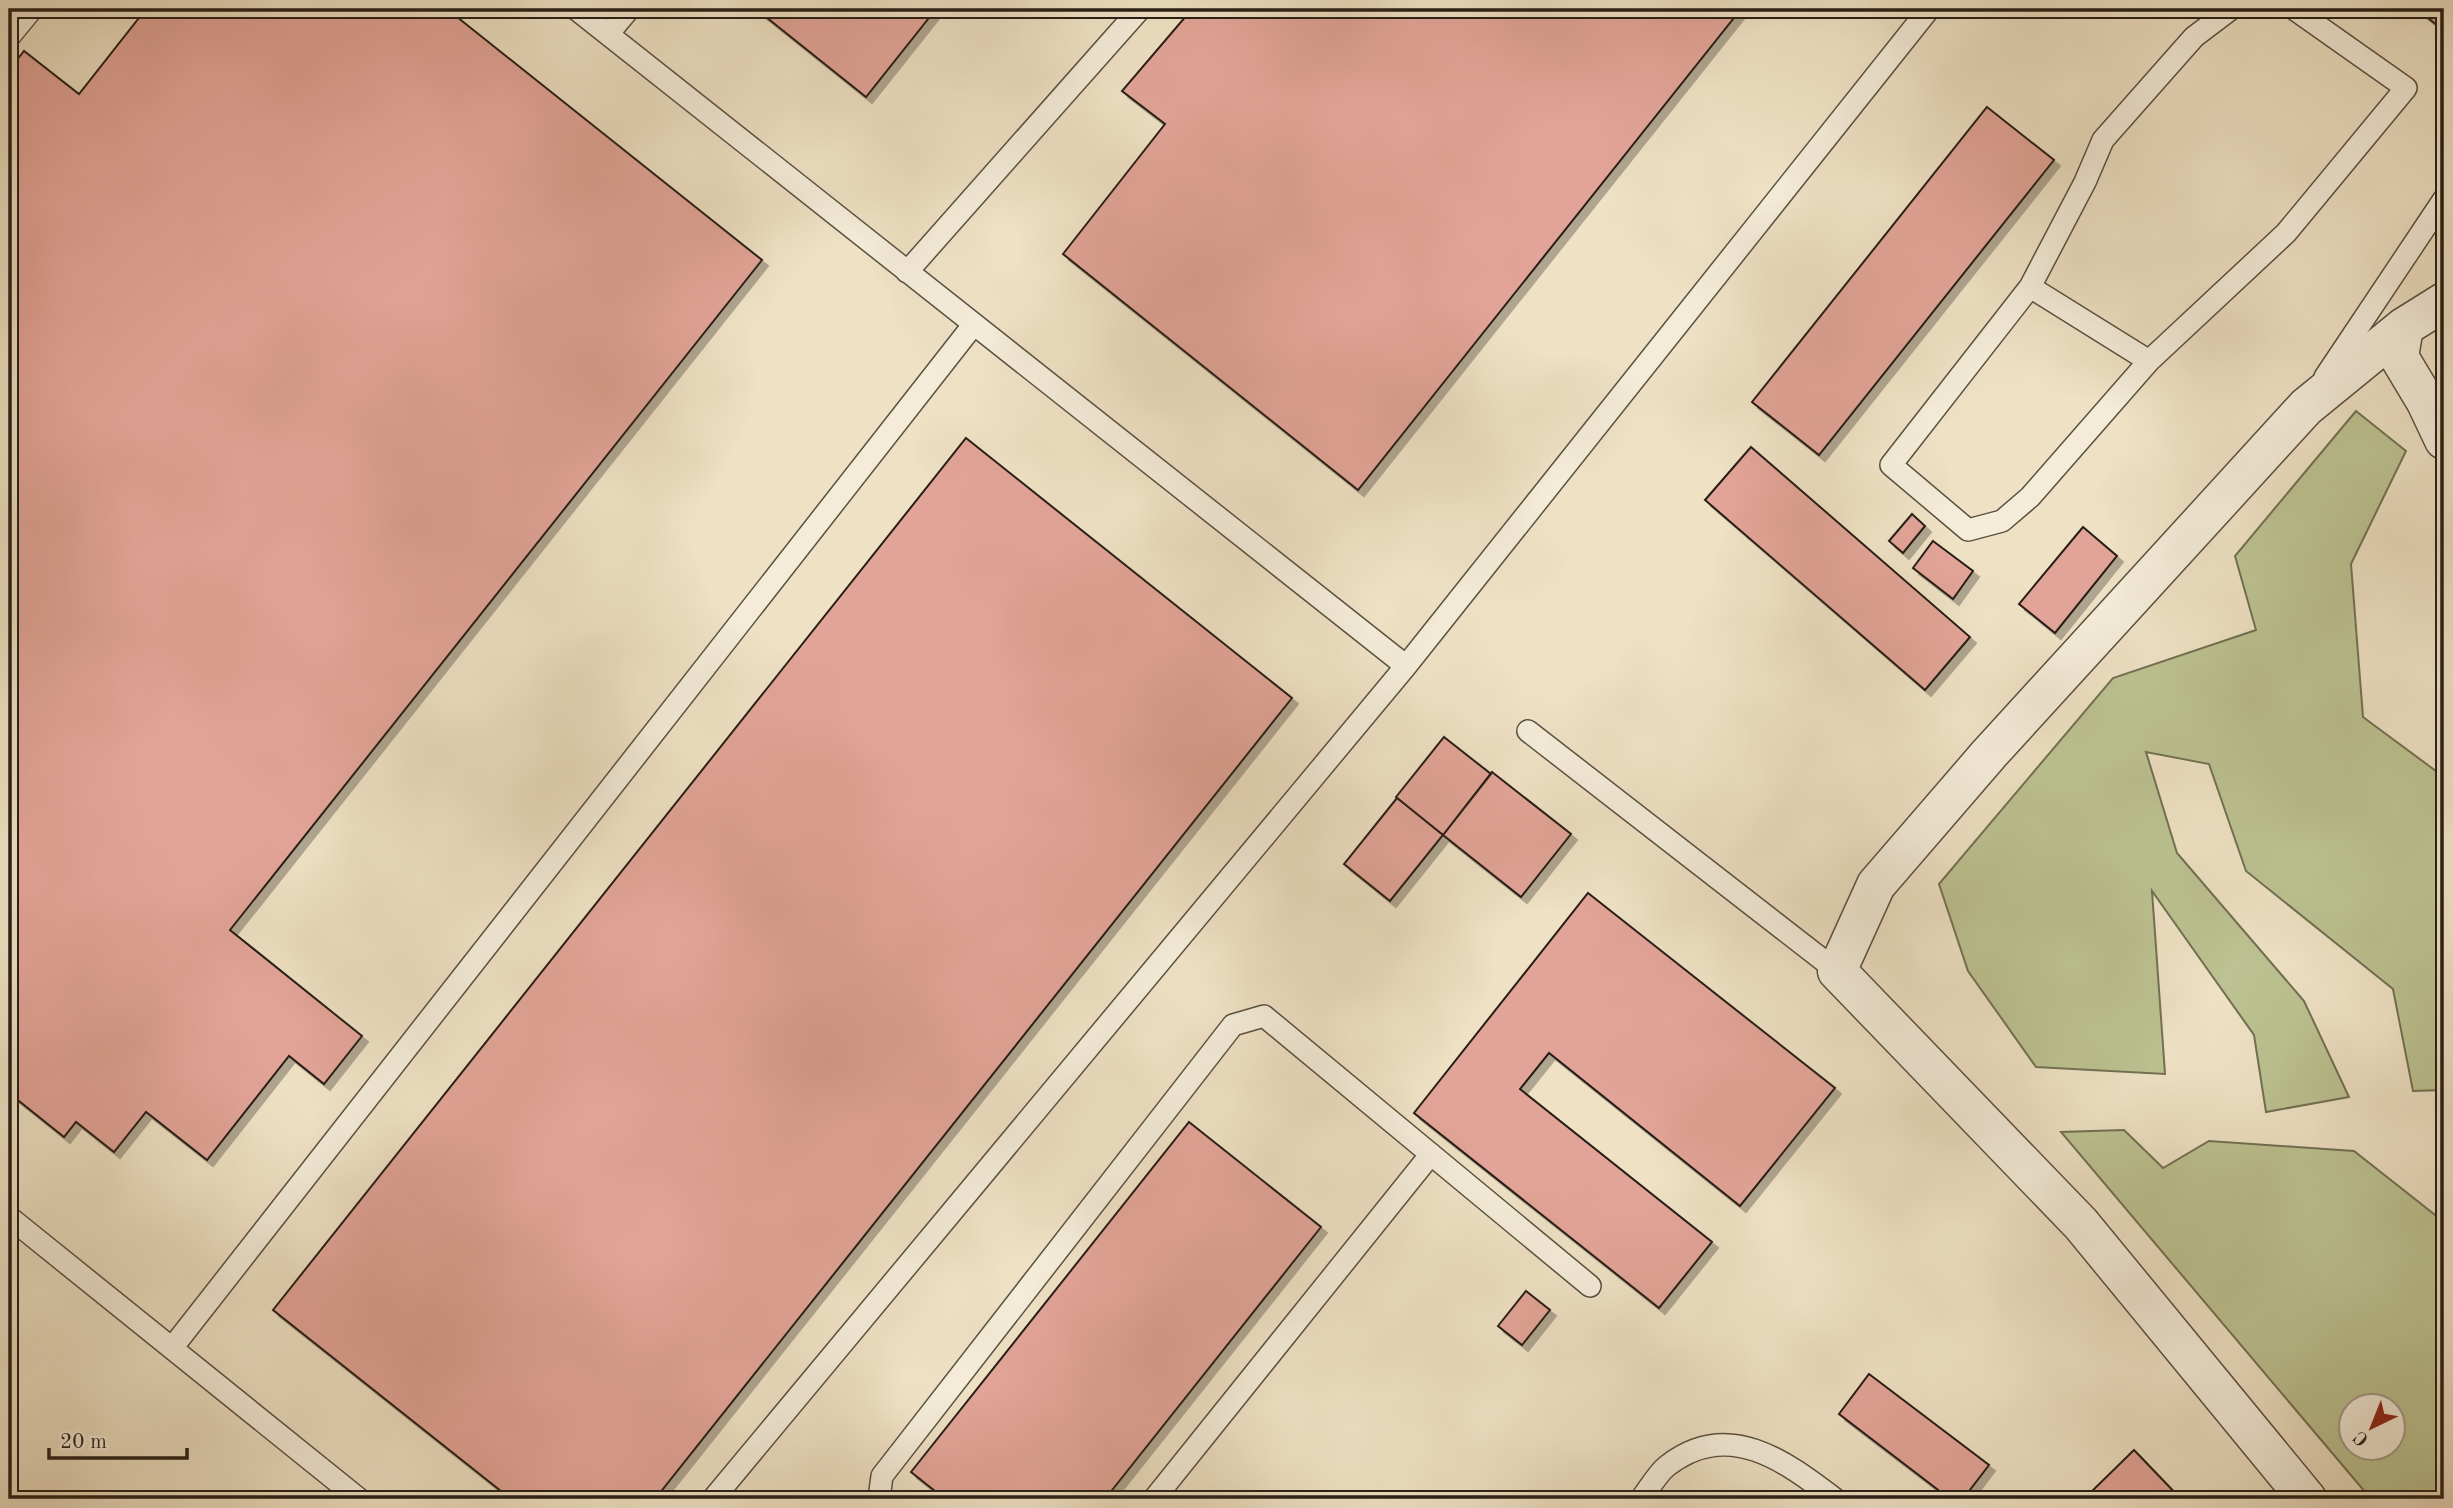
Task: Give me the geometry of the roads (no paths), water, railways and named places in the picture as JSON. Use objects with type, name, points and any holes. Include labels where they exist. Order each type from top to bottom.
[{"type":"street","points":[[2306,1499],[2081,1224],[1837,971],[1876,885],[1999,743],[2306,407],[2404,327],[2444,302]]},
{"type":"street","points":[[2404,327],[2399,357],[2426,402],[2444,440]]},
{"type":"lane","points":[[9,37],[32,9]]},
{"type":"lane","points":[[576,9],[1406,666]]},
{"type":"lane","points":[[608,34],[629,9]]},
{"type":"lane","points":[[907,272],[1140,9]]},
{"type":"lane","points":[[713,1499],[1406,666],[1929,9]]},
{"type":"lane","points":[[2231,9],[2194,37],[2103,141],[2031,287],[1891,465],[1968,530],[2002,521],[2030,497],[2149,361],[2286,233],[2406,88],[2294,9]]},
{"type":"lane","points":[[2306,407],[2444,199]]},
{"type":"lane","points":[[2031,287],[2149,361]]},
{"type":"lane","points":[[172,1348],[974,324]]},
{"type":"lane","points":[[1528,731],[1837,971]]},
{"type":"lane","points":[[879,1499],[882,1476],[1233,1026],[1264,1016],[1590,1286]]},
{"type":"lane","points":[[1154,1499],[1431,1154]]},
{"type":"lane","points":[[9,1217],[359,1499]]},
{"type":"lane","points":[[1641,1499],[1666,1467],[1692,1450],[1720,1443],[1752,1448],[1793,1467],[1835,1499]]}]
